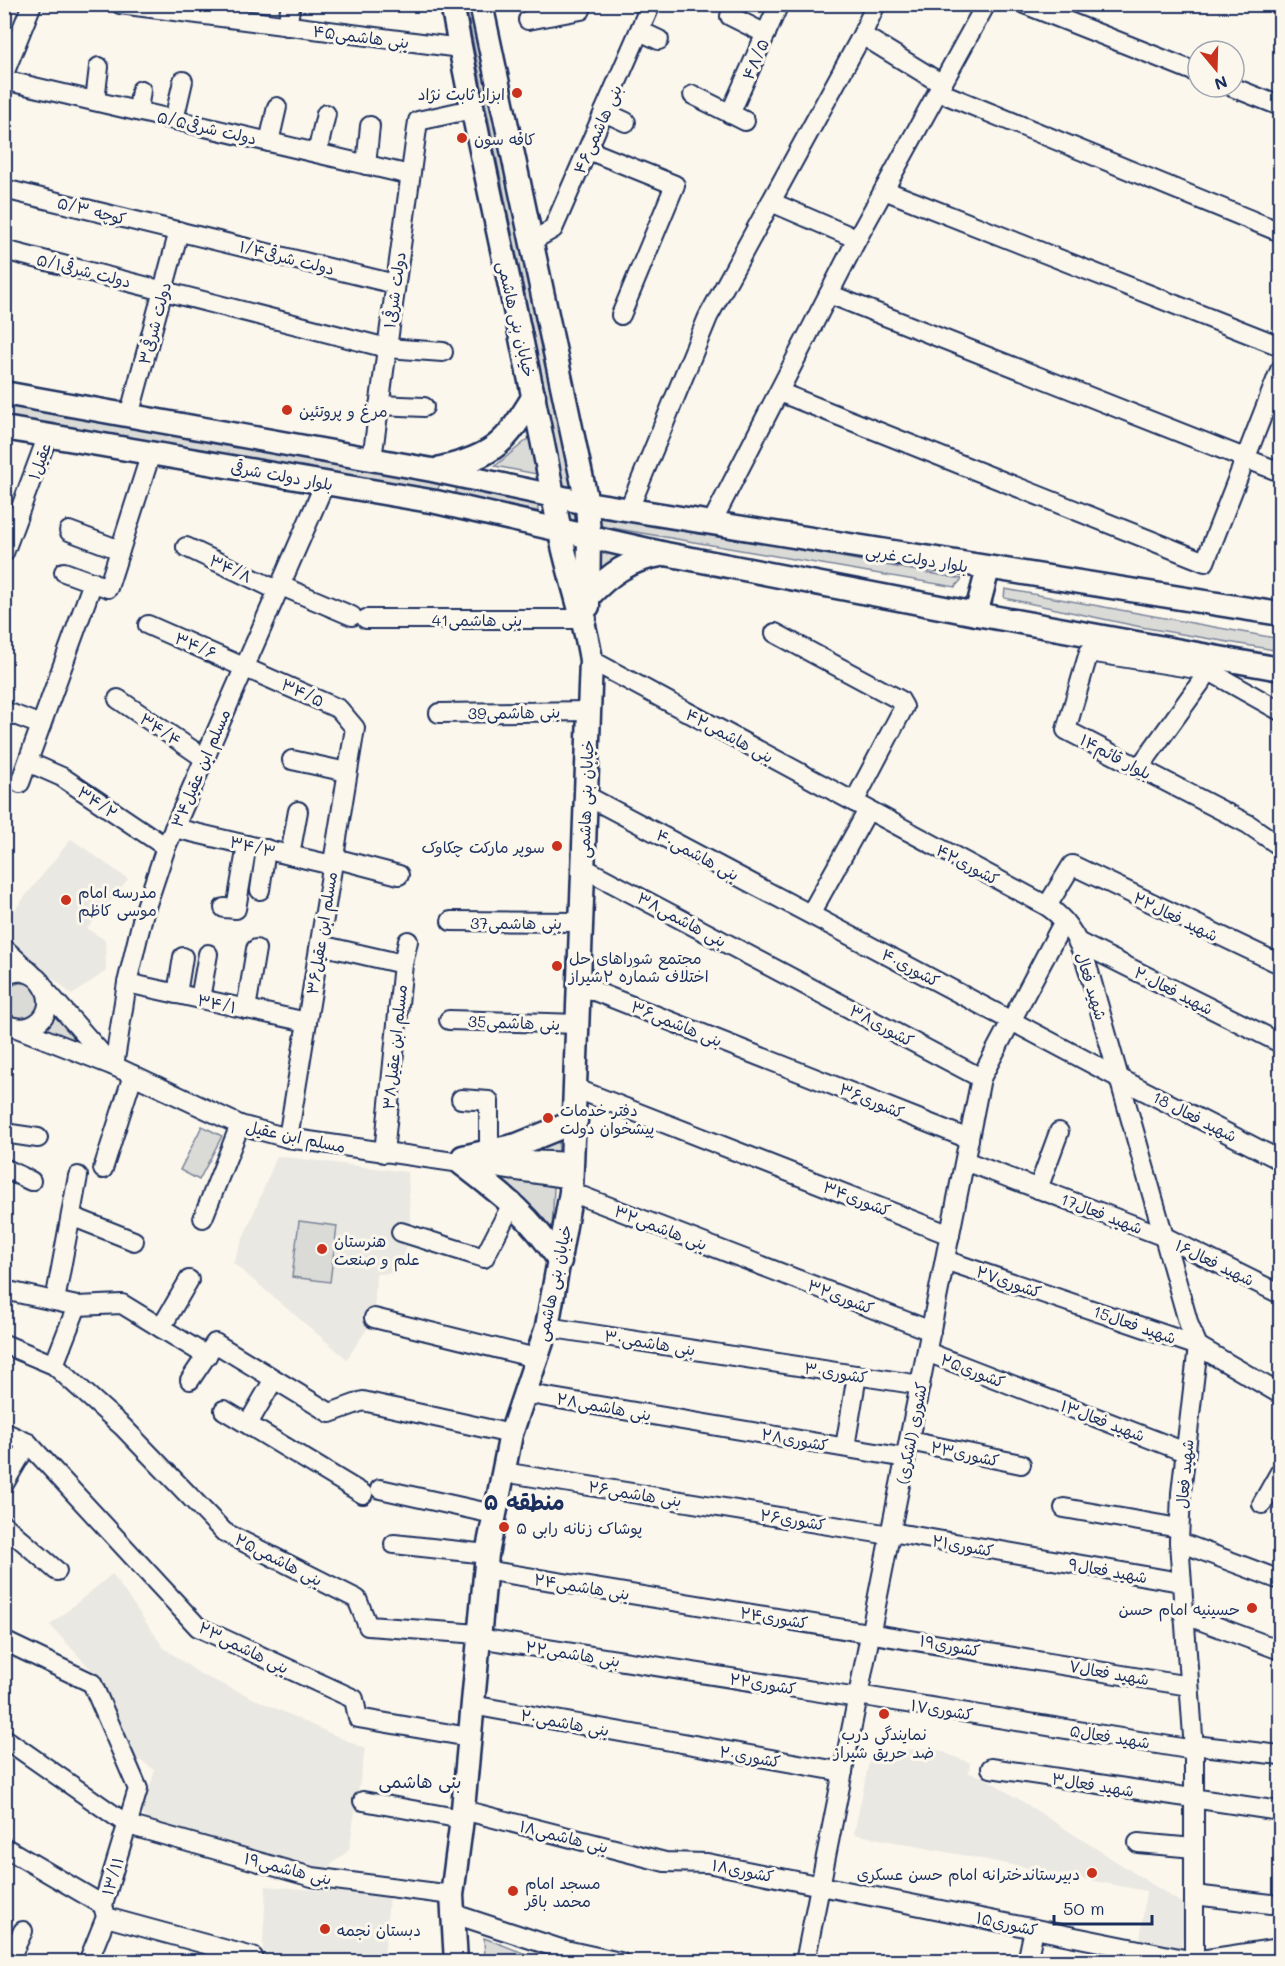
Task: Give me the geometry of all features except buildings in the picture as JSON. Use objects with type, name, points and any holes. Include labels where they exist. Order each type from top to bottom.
[{"type":"main road","name":"خیابان بنی هاشمی","points":[[452,4],[472,109],[534,396],[559,529],[586,617]]},
{"type":"main road","name":"خیابان بنی هاشمی","points":[[456,1962],[451,1904],[463,1814],[478,1636],[493,1514],[511,1434],[547,1327],[560,1261],[572,1178],[576,1121],[582,867],[591,660],[586,617],[589,536],[587,503],[481,4]]},
{"type":"main road","name":"بلوار دولت شرقی","points":[[4,393],[432,470],[554,497]]},
{"type":"main road","points":[[432,470],[472,461],[498,446],[516,426],[534,396]]},
{"type":"main road","name":"بلوار دولت شرقی","points":[[4,428],[436,502],[559,529]]},
{"type":"main road","points":[[432,470],[448,474],[453,484],[448,496],[436,502]]},
{"type":"main road","name":"بلوار دولت غربی","points":[[554,497],[988,569],[1281,614]]},
{"type":"main road","points":[[559,529],[666,554],[976,614],[1281,669]]},
{"type":"main road","points":[[586,617],[608,576],[625,564],[666,554]]},
{"type":"main road","points":[[976,614],[988,569]]},
{"type":"main road","points":[[463,1160],[517,1145],[576,1121]]},
{"type":"main road","points":[[463,1160],[513,1202],[538,1228],[560,1261]]},
{"type":"street","points":[[4,74],[32,4]]},
{"type":"street","name":"بنی هاشمی۴۵","points":[[120,4],[460,48]]},
{"type":"street","points":[[287,26],[291,4]]},
{"type":"street","points":[[528,20],[581,10],[580,4]]},
{"type":"street","name":"بنی هاشمی۴۶","points":[[530,242],[554,229],[651,4]]},
{"type":"street","name":"۴۸/۵","points":[[693,95],[738,118],[766,34],[779,4]]},
{"type":"street","points":[[629,509],[708,317],[862,35],[876,4]]},
{"type":"street","points":[[711,524],[857,239],[945,90],[986,4]]},
{"type":"street","points":[[1024,4],[1186,68]]},
{"type":"street","points":[[730,16],[766,34]]},
{"type":"street","points":[[640,31],[659,40]]},
{"type":"street","points":[[862,35],[945,90],[1281,232]]},
{"type":"street","points":[[95,101],[99,67]]},
{"type":"street","name":"۵/۵دولت شرقی","points":[[4,80],[410,175]]},
{"type":"street","points":[[174,120],[183,81]]},
{"type":"street","points":[[138,111],[141,90]]},
{"type":"street","points":[[1246,92],[1281,106]]},
{"type":"street","points":[[269,142],[277,107]]},
{"type":"street","name":"۱دولت شرقی","points":[[372,459],[418,121],[472,109]]},
{"type":"street","points":[[604,112],[626,122]]},
{"type":"street","points":[[317,153],[326,114]]},
{"type":"street","points":[[366,165],[370,126]]},
{"type":"street","points":[[588,150],[675,185],[621,315]]},
{"type":"street","name":"کوچه ۵/۳","points":[[4,189],[179,231]]},
{"type":"street","points":[[884,190],[1281,346]]},
{"type":"street","points":[[771,202],[857,239]]},
{"type":"street","name":"۱/۴دولت شرقی","points":[[179,231],[395,284]]},
{"type":"street","name":"۳دولت شرقی","points":[[129,416],[179,231]]},
{"type":"street","name":"۵/۱دولت شرقی","points":[[4,250],[387,348],[443,352]]},
{"type":"street","points":[[829,294],[1281,472]]},
{"type":"street","points":[[779,392],[1205,562],[1281,370]]},
{"type":"street","points":[[379,405],[424,407]]},
{"type":"street","name":"عقیل۱","points":[[4,553],[48,435]]},
{"type":"street","points":[[64,572],[108,588],[151,453]]},
{"type":"street","name":"مسلم ابن عقیل۳۴","points":[[114,1066],[127,983],[142,916],[166,847],[325,483]]},
{"type":"street","points":[[69,531],[120,550]]},
{"type":"street","name":"۳۴/۸","points":[[186,547],[278,587],[359,618]]},
{"type":"street","points":[[20,783],[93,582]]},
{"type":"street","name":"بنی هاشمی41","points":[[359,618],[586,617]]},
{"type":"street","name":"۳۴/۶","points":[[148,625],[244,665]]},
{"type":"street","points":[[775,633],[900,700],[904,707],[811,913]]},
{"type":"street","name":"بلوار قائم۱۴","points":[[1209,671],[1089,652],[1066,730],[1248,824],[1281,846]]},
{"type":"street","name":"بنی هاشمی۴۲","points":[[591,660],[861,806]]},
{"type":"street","name":"۳۴/۵","points":[[244,665],[339,709],[355,728]]},
{"type":"street","points":[[1139,768],[1209,671],[1281,711]]},
{"type":"street","name":"۳۴/۴","points":[[118,699],[204,758]]},
{"type":"street","points":[[4,711],[41,724]]},
{"type":"street","name":"بنی هاشمی39","points":[[439,713],[588,711]]},
{"type":"street","name":"مسلم ابن عقیل۳۶","points":[[288,1138],[355,728]]},
{"type":"street","points":[[292,760],[347,772]]},
{"type":"street","name":"۳۴/۲","points":[[28,762],[62,777],[166,847]]},
{"type":"street","name":"بنی هاشمی۴۰","points":[[585,795],[811,913]]},
{"type":"street","name":"کشوری۴۲","points":[[861,806],[1047,906],[1064,921]]},
{"type":"street","points":[[290,855],[298,811]]},
{"type":"street","name":"۳۴/۳","points":[[174,828],[290,855],[333,861],[399,875]]},
{"type":"street","points":[[224,908],[236,909],[247,845]]},
{"type":"street","points":[[260,890],[266,849]]},
{"type":"street","name":"شهید فعال۲۲","points":[[1047,906],[1072,865],[1281,964]]},
{"type":"street","name":"بنی هاشمی۳۸","points":[[582,867],[782,972]]},
{"type":"street","name":"کشوری۴۰","points":[[811,913],[1065,1049]]},
{"type":"street","name":"بنی هاشمی37","points":[[451,921],[581,922]]},
{"type":"street","name":"شهید فعال","points":[[1064,921],[1078,942],[1198,1346],[1185,1452],[1179,1535],[1180,1582],[1194,1747],[1194,1961]]},
{"type":"street","name":"کشوری (لشکری)","points":[[805,1962],[981,1078],[1064,921]]},
{"type":"street","name":"مسلم ابن عقیل۳۸","points":[[384,1153],[403,964],[408,941]]},
{"type":"street","name":"شهید فعال۲۰","points":[[1078,942],[1275,1040]]},
{"type":"street","points":[[320,945],[403,964]]},
{"type":"street","points":[[4,948],[45,986],[49,994],[114,1066]]},
{"type":"street","points":[[246,1009],[256,950]]},
{"type":"street","points":[[200,999],[208,954]]},
{"type":"street","points":[[177,994],[183,957]]},
{"type":"street","points":[[4,977],[16,972],[32,974]]},
{"type":"street","name":"کشوری۳۸","points":[[782,972],[981,1078]]},
{"type":"street","name":"۳۴/۱","points":[[127,983],[307,1022]]},
{"type":"street","name":"بنی هاشمی۳۶","points":[[579,985],[774,1062]]},
{"type":"street","points":[[10,1025],[26,1028],[41,1019],[46,1012],[49,994]]},
{"type":"street","name":"بنی هاشمی35","points":[[449,1020],[578,1024]]},
{"type":"street","name":"مسلم ابن عقیل","points":[[10,1025],[114,1066],[240,1125],[288,1138],[384,1153],[463,1160],[572,1178]]},
{"type":"street","name":"18 شهید فعال","points":[[1065,1049],[1276,1158]]},
{"type":"street","name":"کشوری۳۶","points":[[774,1062],[969,1139]]},
{"type":"street","points":[[104,1169],[133,1075]]},
{"type":"street","name":"کشوری۳۴","points":[[577,1089],[950,1235]]},
{"type":"street","points":[[461,1099],[489,1101],[489,1151]]},
{"type":"street","points":[[203,1218],[240,1125]]},
{"type":"street","points":[[1038,1189],[1059,1132]]},
{"type":"street","points":[[4,1133],[38,1138]]},
{"type":"street","name":"17شهید فعال","points":[[965,1161],[1165,1237]]},
{"type":"street","points":[[4,1168],[31,1182]]},
{"type":"street","points":[[55,1301],[78,1176]]},
{"type":"street","name":"بنی هاشمی۳۲","points":[[572,1178],[751,1262]]},
{"type":"street","points":[[401,1232],[484,1258],[513,1202]]},
{"type":"street","points":[[71,1216],[134,1241]]},
{"type":"street","name":"شهید فعال۱۶","points":[[1165,1237],[1273,1290]]},
{"type":"street","name":"کشوری۲۷","points":[[945,1260],[1072,1302]]},
{"type":"street","name":"کشوری۳۲","points":[[751,1262],[931,1331]]},
{"type":"street","points":[[161,1328],[189,1280]]},
{"type":"street","points":[[4,1290],[77,1306],[122,1304],[207,1356]]},
{"type":"street","name":"15شهید فعال","points":[[1072,1302],[1198,1346],[1281,1394]]},
{"type":"street","points":[[4,1344],[54,1365],[77,1306]]},
{"type":"street","points":[[374,1318],[536,1358]]},
{"type":"street","name":"بنی هاشمی۳۰","points":[[547,1327],[753,1358]]},
{"type":"street","points":[[190,1380],[215,1342],[330,1413],[363,1401],[511,1434]]},
{"type":"street","name":"کشوری۲۵","points":[[927,1352],[1020,1388]]},
{"type":"street","name":"کشوری۳۰","points":[[753,1358],[920,1386]]},
{"type":"street","name":"بنی هاشمی۲۵","points":[[54,1365],[123,1427],[224,1532],[357,1599],[368,1626],[478,1636]]},
{"type":"street","points":[[845,1447],[857,1375]]},
{"type":"street","points":[[248,1424],[274,1378]]},
{"type":"street","name":"شهید فعال۱۳","points":[[1020,1388],[1185,1452]]},
{"type":"street","name":"بنی هاشمی۲۸","points":[[523,1393],[684,1420]]},
{"type":"street","points":[[224,1410],[371,1491],[493,1514]]},
{"type":"street","name":"کشوری۲۸","points":[[684,1420],[845,1447],[907,1450]]},
{"type":"street","name":"بنی هاشمی۲۳","points":[[4,1432],[28,1443],[198,1627],[354,1699],[358,1718],[469,1737]]},
{"type":"street","points":[[7,1476],[28,1443]]},
{"type":"street","name":"کشوری۲۳","points":[[907,1450],[1021,1464]]},
{"type":"street","name":"بنی هاشمی۲۶","points":[[503,1472],[696,1503]]},
{"type":"street","points":[[1262,1504],[1281,1472]]},
{"type":"street","name":"کشوری۲۶","points":[[696,1503],[890,1534]]},
{"type":"street","points":[[1064,1508],[1179,1535],[1281,1580]]},
{"type":"street","points":[[4,1525],[57,1571]]},
{"type":"street","name":"۲۱کشوری","points":[[890,1534],[1035,1557]]},
{"type":"street","name":"بنی هاشمی۲۴","points":[[394,1544],[678,1601]]},
{"type":"street","name":"شهید فعال۹","points":[[1035,1557],[1180,1582]]},
{"type":"street","name":"کشوری۲۴","points":[[678,1601],[871,1632]]},
{"type":"street","points":[[1183,1614],[1281,1650]]},
{"type":"street","name":"۱۹کشوری","points":[[871,1632],[1030,1659]]},
{"type":"street","name":"بنی هاشمی۲۲","points":[[478,1636],[668,1668]]},
{"type":"street","name":"۱۳/۱۱","points":[[4,1641],[92,1683],[138,1789],[92,1960]]},
{"type":"street","name":"شهید فعال۷","points":[[1030,1659],[1189,1686]]},
{"type":"street","name":"کشوری۲۲","points":[[668,1668],[858,1697]]},
{"type":"street","name":"۱۷کشوری","points":[[858,1697],[1026,1722]]},
{"type":"street","name":"بنی هاشمی۲۰","points":[[472,1705],[658,1738]]},
{"type":"street","name":"شهید فعال۵","points":[[1026,1722],[1194,1747],[1281,1755]]},
{"type":"street","name":"بنی هاشمی۱۹","points":[[4,1738],[128,1824],[312,1877],[451,1904],[560,1955],[620,1962]]},
{"type":"street","name":"کشوری۲۰","points":[[658,1738],[843,1773]]},
{"type":"street","name":"شهید فعال۳","points":[[991,1768],[1194,1800],[1281,1811]]},
{"type":"street","name":"بنی هاشمی۱۸","points":[[363,1801],[463,1814],[665,1862]]},
{"type":"street","points":[[1138,1844],[1194,1848]]},
{"type":"street","points":[[4,1847],[104,1911],[253,1957]]},
{"type":"street","name":"کشوری۱۸","points":[[665,1862],[707,1863],[821,1885]]},
{"type":"street","name":"کشوری۱۵","points":[[821,1885],[1194,1961]]},
{"type":"street","points":[[1194,1895],[1270,1904]]},
{"type":"street","points":[[1027,1962],[1034,1929]]},
{"type":"street","points":[[8,1962],[23,1931]]},
{"type":"street","points":[[1194,1961],[1233,1958],[1281,1948]]},
{"type":"shaded area","points":[[466,5],[474,5],[576,512],[583,560],[577,561]]},
{"type":"shaded area","points":[[4,405],[441,482],[435,495],[5,419]]},
{"type":"shaded area","points":[[532,436],[537,474],[495,466]]},
{"type":"shaded area","points":[[457,487],[537,500],[538,511],[454,498]]},
{"type":"shaded area","points":[[598,513],[962,579],[955,587],[601,526]]},
{"type":"shaded area","points":[[598,544],[625,550],[600,573]]},
{"type":"shaded area","points":[[1005,589],[1280,639],[1280,651],[1141,627],[1004,598]]},
{"type":"shaded area","name":"مدرسه امام موسی کاظم","points":[[71,839],[128,879],[87,929],[105,940],[106,971],[72,995],[4,935],[5,922]]},
{"type":"shaded area","points":[[22,983],[34,989],[40,1001],[34,1013],[22,1019],[10,1013],[4,1001],[10,989]]},
{"type":"shaded area","points":[[57,1009],[102,1058],[44,1032],[54,1019]]},
{"type":"shaded area","points":[[202,1126],[222,1136],[199,1180],[180,1170]]},
{"type":"shaded area","points":[[558,1133],[559,1155],[515,1152],[546,1146]]},
{"type":"shaded area","name":"هنرستان علم و صنعت","points":[[277,1156],[408,1172],[411,1235],[397,1273],[376,1274],[374,1318],[347,1359],[233,1263]]},
{"type":"shaded area","points":[[493,1178],[554,1186],[552,1233],[538,1214]]},
{"type":"shaded area","points":[[299,1221],[337,1226],[330,1282],[292,1277]]},
{"type":"shaded area","points":[[112,1574],[164,1648],[200,1674],[365,1749],[349,1850],[325,1870],[148,1822],[142,1813],[155,1770],[135,1757],[99,1678],[50,1625]]},
{"type":"shaded area","points":[[933,1748],[970,1763],[969,1773],[984,1777],[1183,1904],[1185,1923],[1181,1947],[1140,1940],[1146,1891],[854,1834],[871,1752]]},
{"type":"shaded area","name":"دبستان نجمه","points":[[266,1886],[389,1896],[384,1961],[262,1962]]},
{"type":"shaded area","points":[[484,1938],[534,1957],[535,1961],[485,1961]]},
{"type":"place","name":"ابزار ثابت نژاد","points":[[517,93]]},
{"type":"place","name":"کافه سون","points":[[462,138]]},
{"type":"place","name":"مرغ و پروتئین","points":[[287,410]]},
{"type":"place","name":"سوپر مارکت چکاوک","points":[[557,846]]},
{"type":"place","name":"مدرسه امام موسی کاظم","points":[[66,900]]},
{"type":"place","name":"مجتمع شوراهای حل اختلاف شماره ۲شیراز","points":[[557,966]]},
{"type":"place","name":"دفتر خدمات پیشخوان دولت","points":[[548,1118]]},
{"type":"place","name":"هنرستان علم و صنعت","points":[[322,1249]]},
{"type":"place","name":"پوشاک زنانه رابی ۵","points":[[504,1527]]},
{"type":"place","name":"حسینیه امام حسن","points":[[1252,1608]]},
{"type":"place","name":"نمایندگی درب ضد حریق شیراز","points":[[884,1714]]},
{"type":"place","name":"دبیرستاندخترانه امام حسن عسکری","points":[[1092,1873]]},
{"type":"place","name":"مسجد امام محمد باقر","points":[[513,1891]]},
{"type":"place","name":"دبستان نجمه","points":[[325,1929]]},
{"type":"district","name":"منطقه ۵","points":[[524,1501]]},
{"type":"district","name":"بنی هاشمی","points":[[420,1781]]}]
